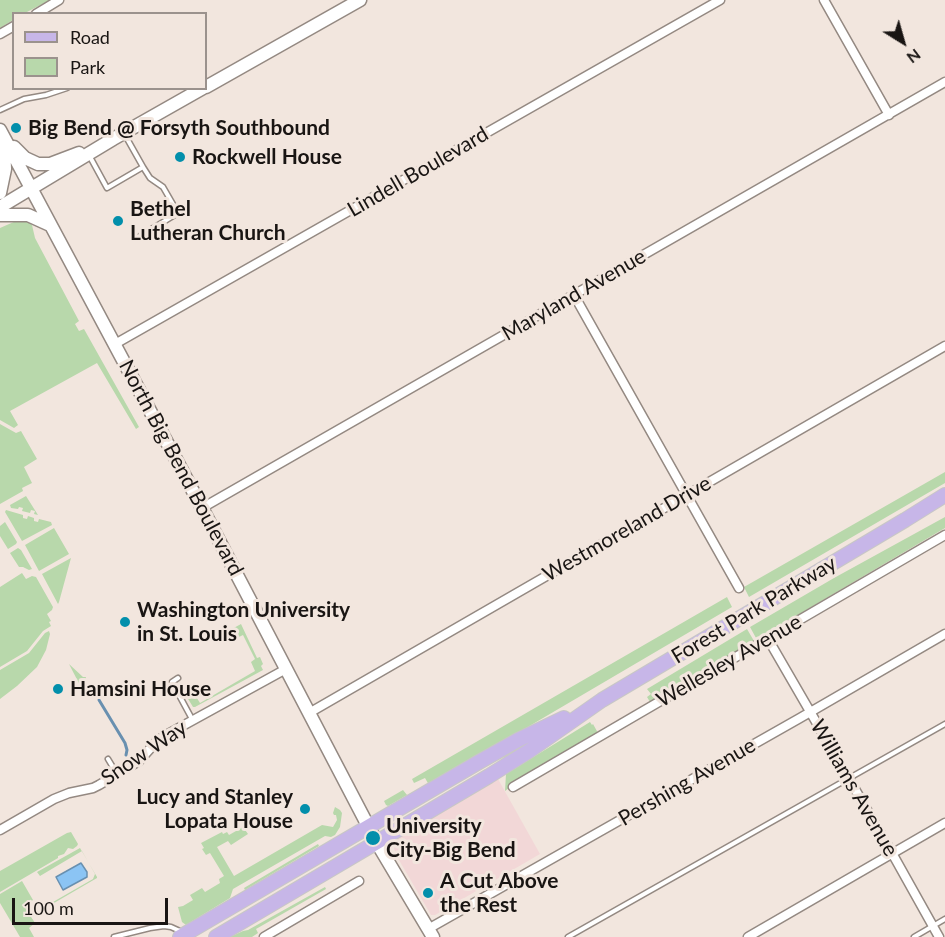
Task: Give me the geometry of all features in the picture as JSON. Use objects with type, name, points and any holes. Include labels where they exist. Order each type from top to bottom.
[{"type":"main road","points":[[207,86],[360,0]]},
{"type":"main road","points":[[0,207],[200,90]]},
{"type":"main road","points":[[2,134],[25,158],[38,164],[50,164],[119,136]]},
{"type":"main road","points":[[0,194],[5,169],[2,134]]},
{"type":"main road","name":"North Big Bend Boulevard","points":[[2,134],[202,507],[376,843],[430,933]]},
{"type":"main road","points":[[0,215],[28,215],[51,225]]},
{"type":"main road","name":"Forest Park Parkway","points":[[216,937],[502,768],[603,700],[945,495]]},
{"type":"main road","name":"Forest Park Parkway","points":[[905,520],[945,501]]},
{"type":"main road","name":"Forest Park Parkway","points":[[183,936],[508,746],[603,700]]},
{"type":"street","points":[[39,12],[59,0]]},
{"type":"street","name":"Lindell Boulevard","points":[[116,344],[720,0]]},
{"type":"street","points":[[824,0],[889,115]]},
{"type":"street","name":"Maryland Avenue","points":[[202,507],[945,82]]},
{"type":"street","points":[[574,295],[739,588]]},
{"type":"street","name":"Westmoreland Drive","points":[[309,713],[945,346]]},
{"type":"street","name":"Wellesley Avenue","points":[[513,787],[945,535]]},
{"type":"street","name":"Pershing Avenue","points":[[430,933],[945,633]]},
{"type":"street","name":"Williams Avenue","points":[[768,639],[939,937]]},
{"type":"street","name":"Snow Way","points":[[0,830],[54,799],[93,788],[139,761],[157,741],[166,735],[286,669]]},
{"type":"street","points":[[748,937],[945,823]]},
{"type":"street","points":[[264,937],[359,881]]},
{"type":"lane","points":[[0,110],[24,99],[46,96],[62,90]]},
{"type":"lane","points":[[119,136],[150,178],[163,187],[178,213],[140,236]]},
{"type":"lane","points":[[88,155],[107,188],[143,167]]},
{"type":"lane","points":[[178,678],[172,682],[193,720]]},
{"type":"lane","points":[[568,937],[945,724]]},
{"type":"lane","points":[[108,759],[117,774]]},
{"type":"lane","points":[[914,937],[945,919]]},
{"type":"lane","points":[[114,937],[164,926],[171,927],[183,936]]},
{"type":"shaded area","points":[[498,779],[540,854],[435,915],[431,915],[396,855],[394,842]]},
{"type":"green space","points":[[0,0],[50,0],[27,12],[12,12],[12,21],[0,28]]},
{"type":"green space","points":[[16,221],[29,222],[32,225],[35,238],[79,321],[75,324],[79,331],[84,329],[139,427],[136,429],[97,363],[10,411],[18,425],[14,428],[0,420],[0,228]]},
{"type":"green space","points":[[0,424],[16,433],[21,431],[37,459],[24,467],[32,483],[0,504]]},
{"type":"green space","points":[[945,472],[945,483],[749,597],[744,587]]},
{"type":"green space","points":[[26,496],[38,515],[34,514],[35,511],[31,510],[30,513],[22,511],[23,508],[11,508],[10,505]]},
{"type":"green space","points":[[6,510],[23,515],[23,518],[27,519],[28,516],[34,518],[34,521],[38,522],[39,519],[51,522],[52,525],[22,541],[5,512]]},
{"type":"green space","points":[[945,517],[945,528],[756,638],[750,627]]},
{"type":"green space","points":[[5,522],[17,542],[8,549],[0,536],[0,526]]},
{"type":"green space","points":[[54,528],[69,554],[39,571],[25,545]]},
{"type":"green space","points":[[18,548],[32,569],[19,567],[10,553]]},
{"type":"green space","points":[[71,558],[59,602],[58,604],[42,574]]},
{"type":"green space","points":[[22,573],[26,579],[36,577],[53,607],[47,614],[51,626],[43,631],[27,651],[0,667],[0,587]]},
{"type":"green space","points":[[727,597],[732,607],[429,785],[425,778],[414,783],[412,779]]},
{"type":"green space","points":[[241,624],[257,658],[260,657],[263,670],[193,707],[178,683],[180,682],[189,697],[195,695],[200,703],[255,671],[251,662],[255,659],[243,635],[235,639],[230,630]]},
{"type":"green space","points":[[747,629],[754,641],[650,702],[647,697],[651,694],[647,689]]},
{"type":"green space","points":[[49,631],[46,650],[37,667],[0,699],[0,670],[29,653]]},
{"type":"green space","points":[[69,664],[83,677],[86,677],[85,695]]},
{"type":"green space","points":[[590,722],[598,733],[508,786],[509,788],[505,791],[506,774]]},
{"type":"green space","points":[[403,790],[407,795],[386,805],[384,801]]},
{"type":"green space","points":[[335,807],[342,813],[340,827],[335,835],[325,836],[233,889],[230,898],[186,925],[182,922],[178,907],[193,900],[190,895],[202,888],[205,892],[220,883],[219,879],[224,876],[210,853],[206,855],[201,843],[222,832],[223,834],[227,832],[229,835],[243,827],[248,834],[231,845],[228,841],[217,847],[234,876],[322,825],[333,827],[337,820],[333,813]]},
{"type":"green space","points":[[71,832],[77,846],[73,849],[68,848],[58,858],[0,892],[0,871]]},
{"type":"green space","points":[[318,844],[319,846],[245,890],[244,888]]},
{"type":"green space","points":[[80,848],[82,851],[40,876],[37,872]]},
{"type":"green space","points":[[88,862],[97,877],[97,878],[54,903],[93,879],[95,874]]},
{"type":"green space","points":[[22,881],[33,900],[24,906],[35,923],[29,928],[34,937],[20,937],[0,903],[0,894]]},
{"type":"green space","points":[[325,887],[326,889],[256,929],[258,933],[252,937],[230,937],[248,930]]},
{"type":"water","points":[[81,863],[87,872],[87,877],[63,890],[56,877]]},
{"type":"waterway","points":[[99,700],[125,743],[126,755]]},
{"type":"place","name":"Big Bend @ Forsyth Southbound","points":[[16,128]]},
{"type":"place","name":"Rockwell House","points":[[180,157]]},
{"type":"place","name":"Bethel Lutheran Church","points":[[118,221]]},
{"type":"place","name":"Washington University in St. Louis","points":[[125,622]]},
{"type":"place","name":"Hamsini House","points":[[58,689]]},
{"type":"place","name":"Lucy and Stanley Lopata House","points":[[305,809]]},
{"type":"place","name":"University City-Big Bend","points":[[373,838]]},
{"type":"place","name":"A Cut Above the Rest","points":[[428,893]]}]
